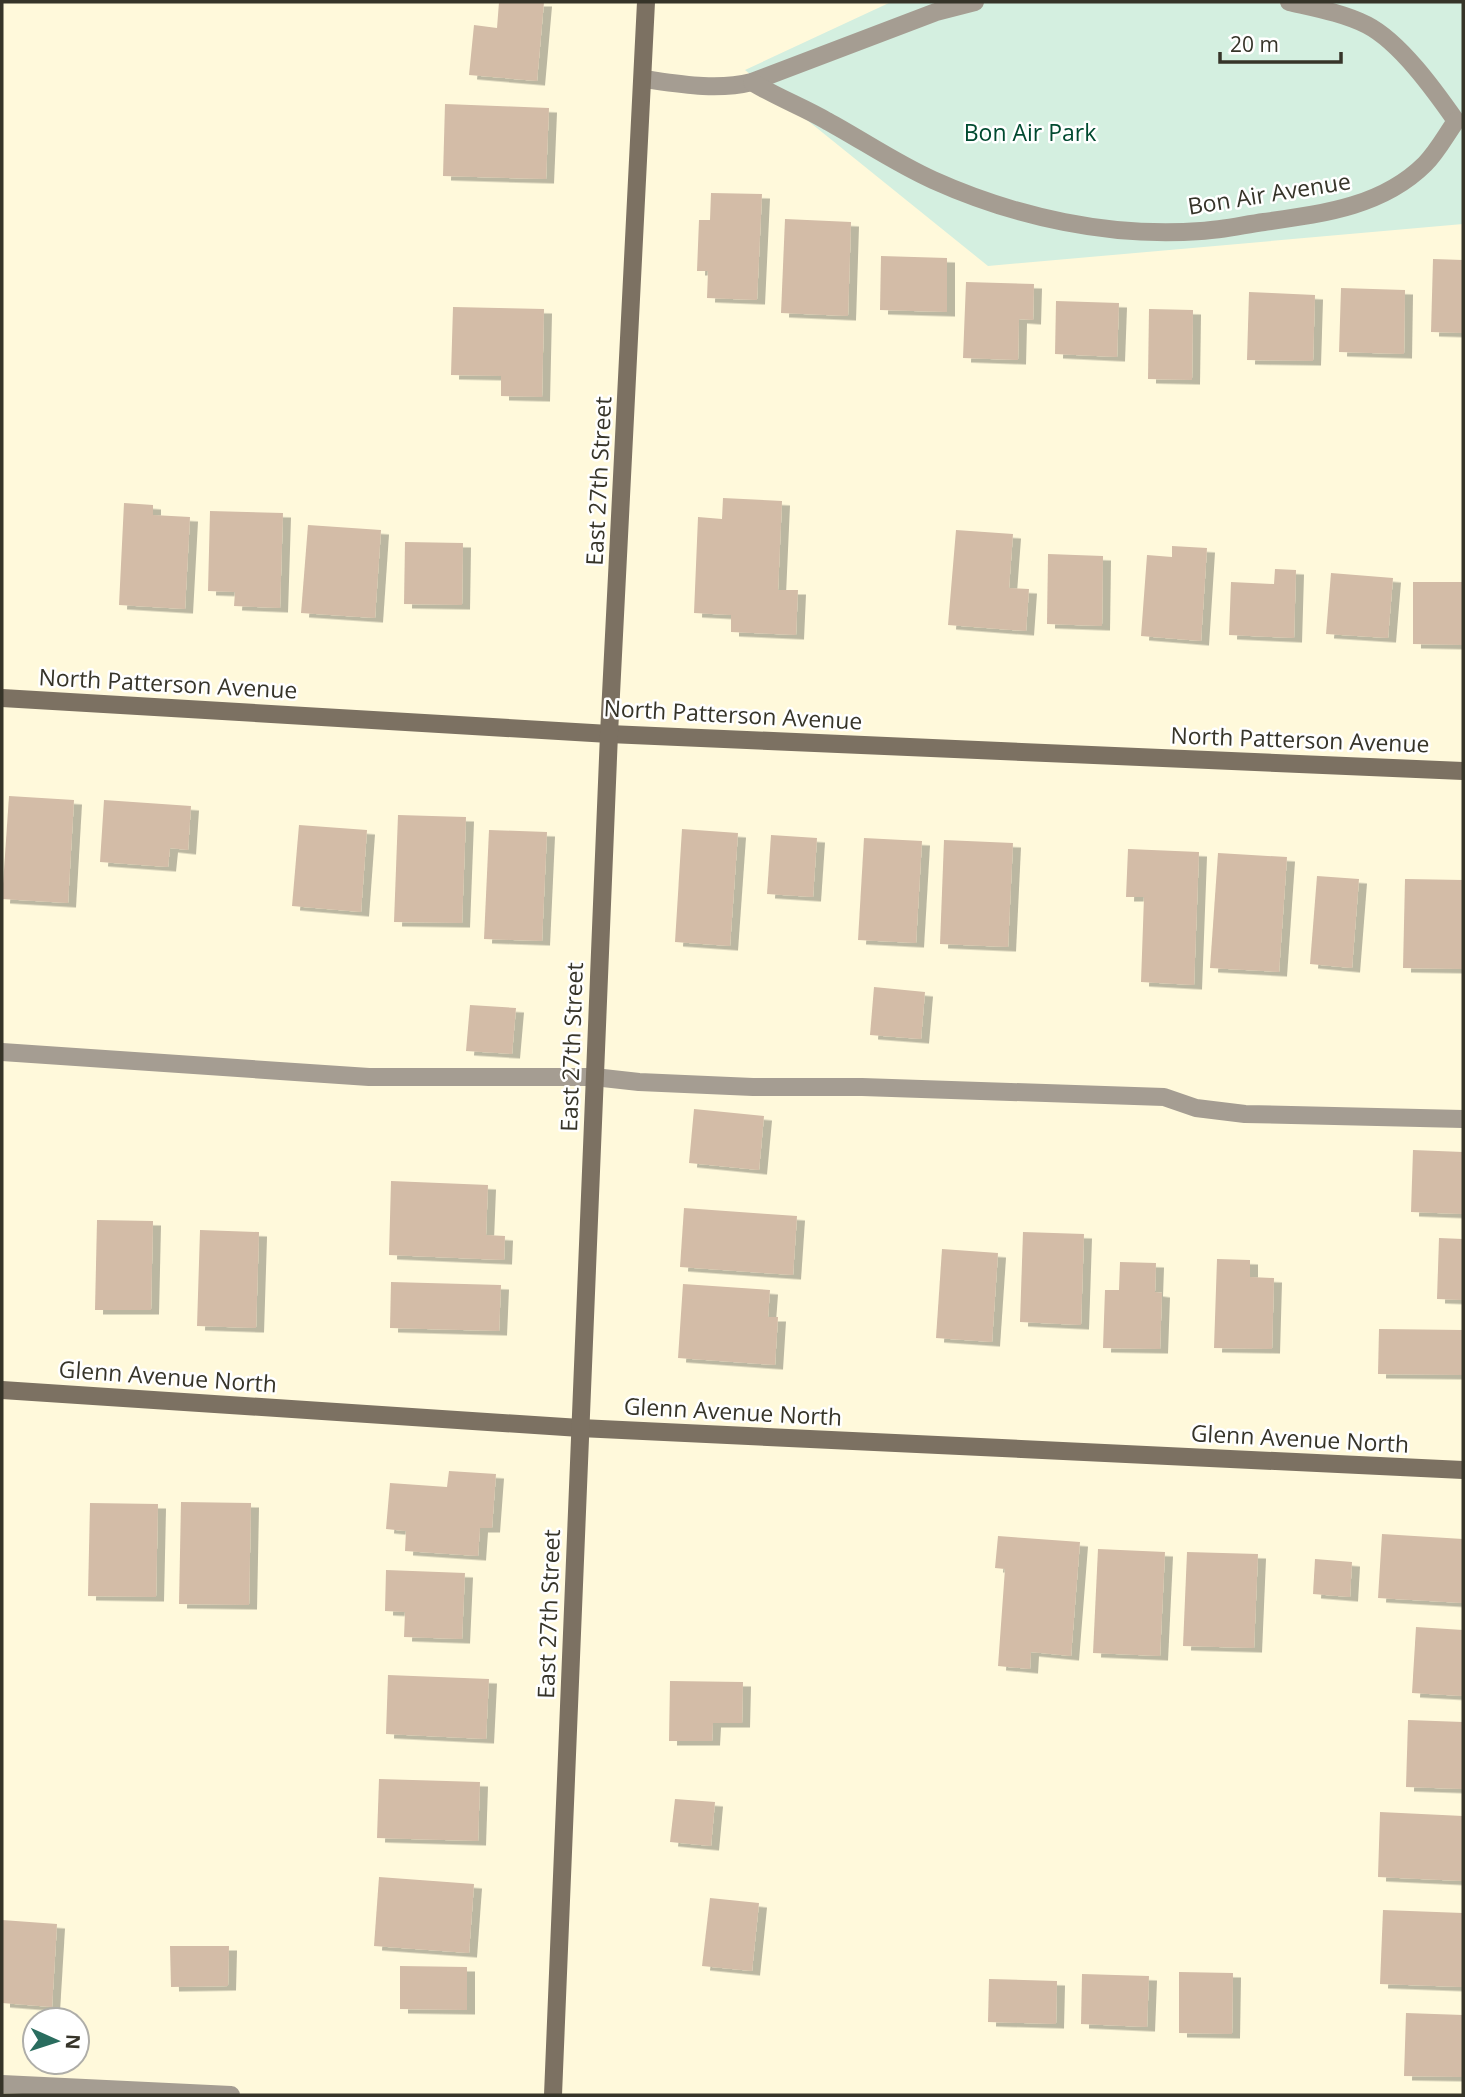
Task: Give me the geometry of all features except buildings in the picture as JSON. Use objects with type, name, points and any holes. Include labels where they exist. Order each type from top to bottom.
[{"type":"street","name":"East 27th Street","points":[[553,2095],[608,734],[646,2]]},
{"type":"street","points":[[643,79],[733,87],[936,12],[975,2]]},
{"type":"street","name":"Bon Air Avenue","points":[[752,82],[769,93],[819,116],[932,180],[1000,206],[1073,224],[1127,231],[1200,232],[1310,216],[1364,203],[1397,186],[1426,163],[1460,121],[1398,49],[1369,26],[1336,13],[1289,2]]},
{"type":"street","name":"North Patterson Avenue","points":[[2,698],[608,734],[1463,771]]},
{"type":"street","points":[[2,1052],[369,1077],[594,1077],[639,1082],[753,1087],[862,1087],[1164,1097],[1196,1108],[1264,1115],[1463,1119]]},
{"type":"street","name":"Glenn Avenue North","points":[[2,1390],[580,1428],[1463,1470]]},
{"type":"street","points":[[2,2084],[231,2095]]},
{"type":"green space","name":"Bon Air Park","points":[[891,2],[1463,2],[1463,224],[988,266],[745,70]]}]
